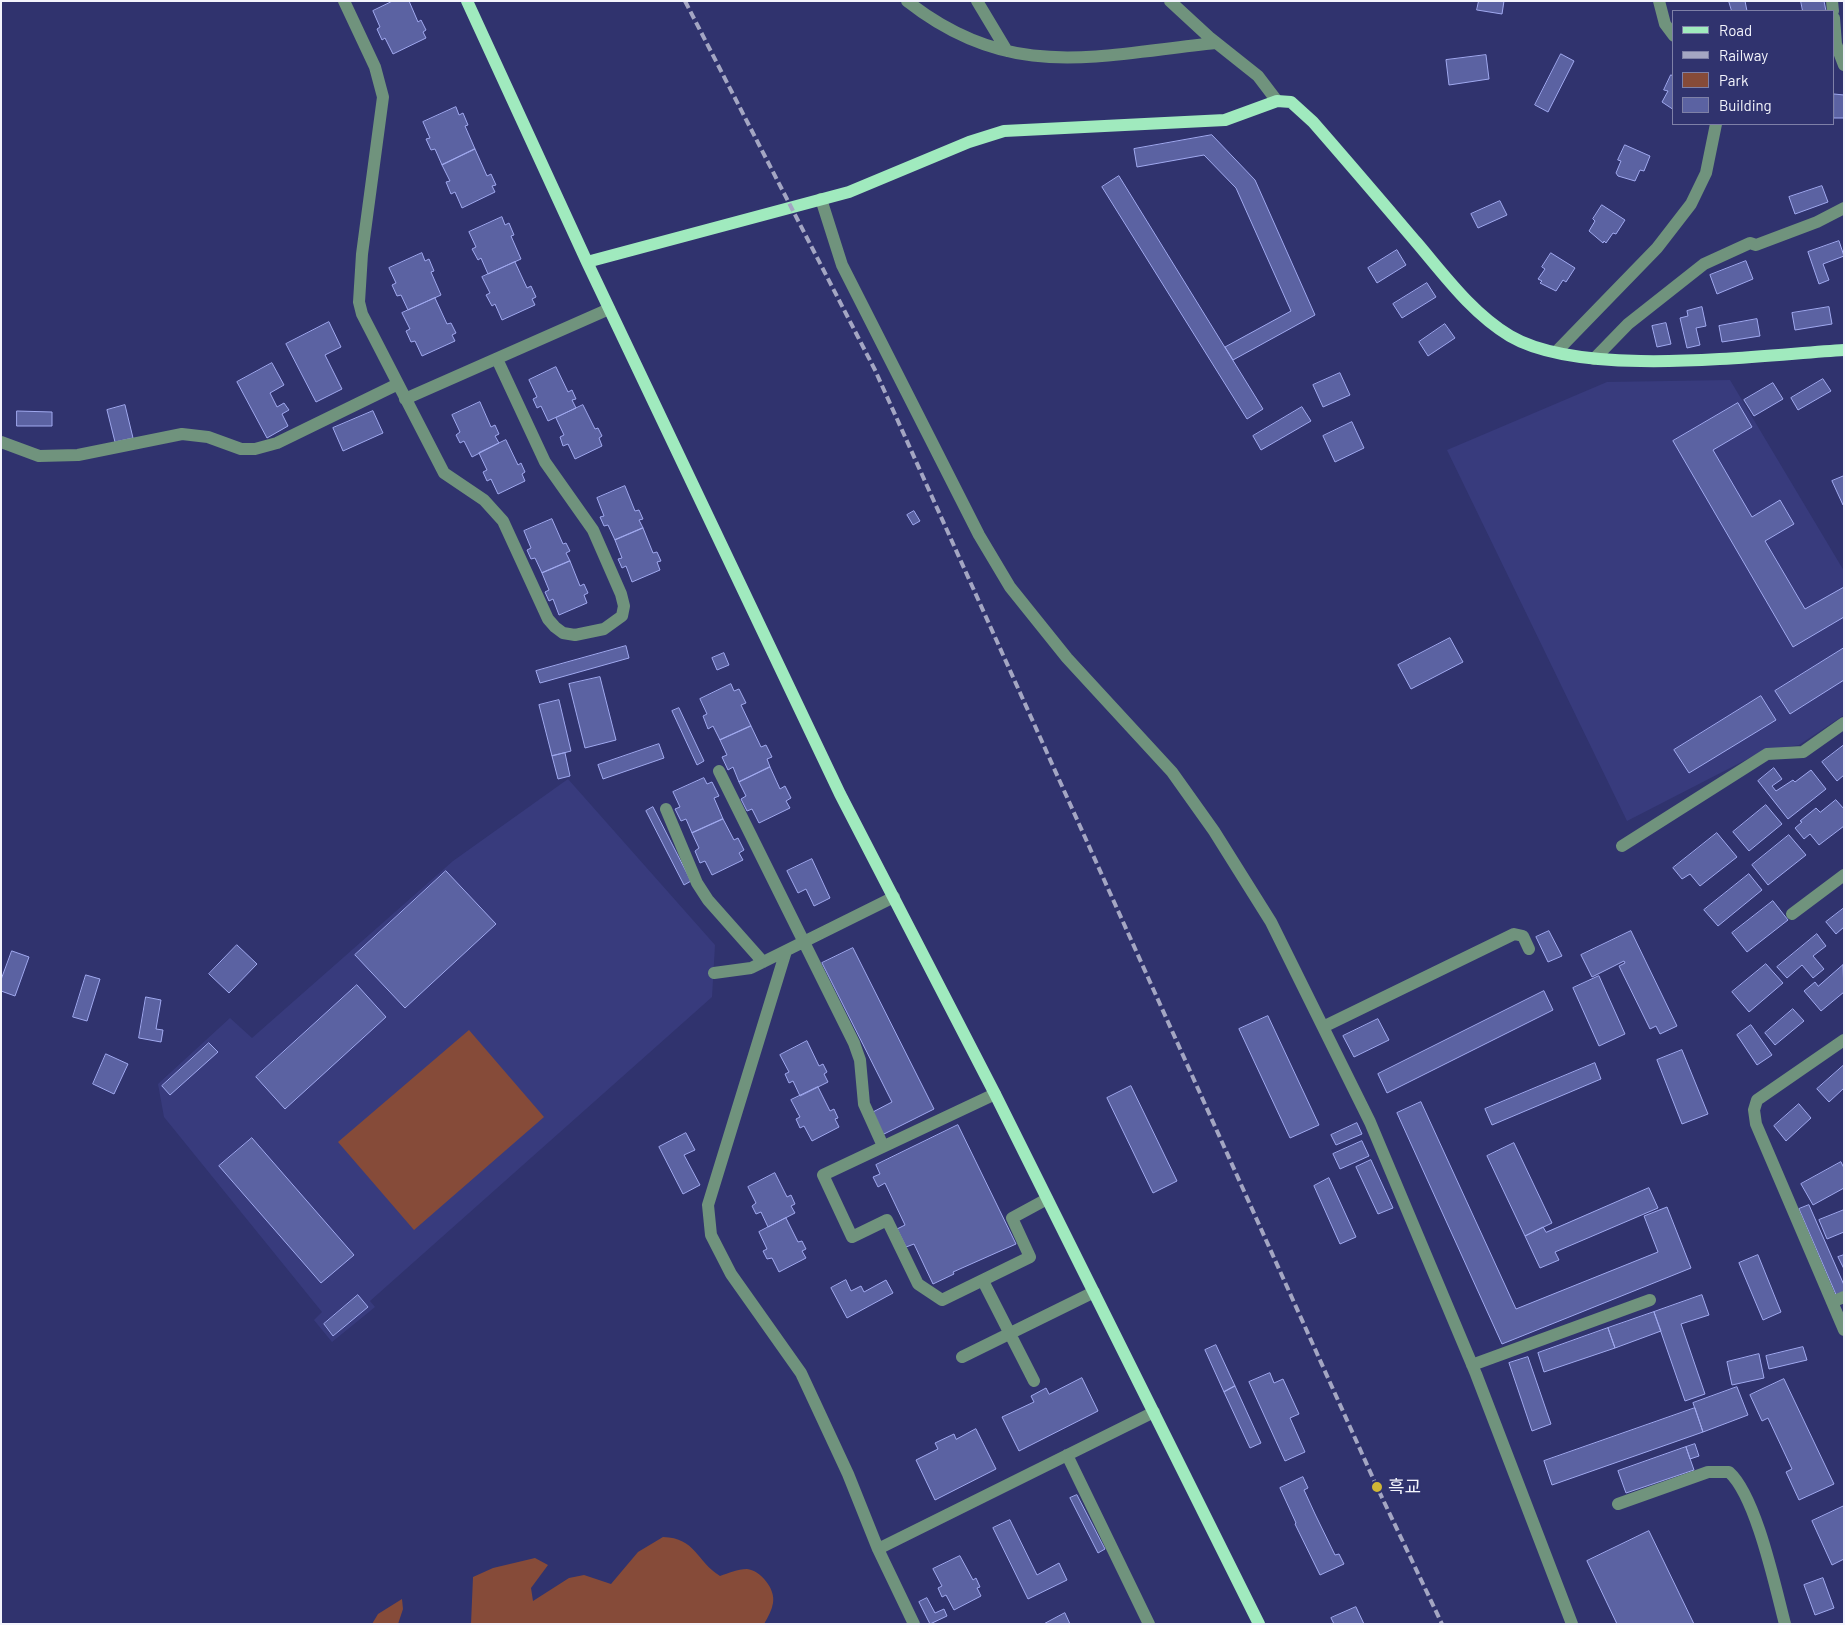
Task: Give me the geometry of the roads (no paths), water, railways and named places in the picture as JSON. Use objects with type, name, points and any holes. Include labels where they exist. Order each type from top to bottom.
[{"type":"main road","points":[[467,1],[587,262],[840,794],[995,1094],[1259,1624]]},
{"type":"main road","points":[[587,262],[849,192],[969,142],[1004,131],[1225,120],[1277,101],[1292,102],[1313,122],[1468,302],[1510,336],[1534,348],[1594,359],[1668,360],[1844,350]]},
{"type":"street","points":[[344,1],[375,67],[384,97],[362,254],[359,302],[362,314],[444,473],[484,500],[503,521],[548,619],[563,633],[575,635],[604,629],[622,616],[624,606],[622,594],[593,530],[545,462],[497,358]]},
{"type":"street","points":[[907,1],[952,32],[989,48],[1032,57],[1074,58],[1216,43]]},
{"type":"street","points":[[977,1],[1007,52]]},
{"type":"street","points":[[1170,1],[1216,43],[1258,76],[1277,101]]},
{"type":"street","points":[[1659,1],[1665,24],[1672,33]]},
{"type":"street","points":[[1835,31],[1836,44],[1844,65]]},
{"type":"street","points":[[1556,352],[1657,248],[1686,211],[1706,173],[1716,125]]},
{"type":"street","points":[[821,199],[842,265],[978,535],[1010,586],[1061,651],[1172,772],[1214,831],[1271,922],[1370,1122],[1472,1365],[1572,1624]]},
{"type":"street","points":[[1594,359],[1628,324],[1704,264],[1750,242],[1756,245],[1817,222],[1844,208]]},
{"type":"street","points":[[406,399],[609,308]]},
{"type":"street","points":[[1,442],[39,456],[78,455],[182,434],[208,437],[241,449],[255,449],[276,443],[398,384]]},
{"type":"street","points":[[1622,846],[1766,754],[1803,752],[1844,723]]},
{"type":"street","points":[[719,771],[854,1043],[860,1060],[864,1104],[882,1146]]},
{"type":"street","points":[[666,809],[697,883],[708,900],[763,962]]},
{"type":"street","points":[[1792,914],[1844,875]]},
{"type":"street","points":[[714,973],[751,968],[894,897]]},
{"type":"street","points":[[1323,1026],[1514,934],[1523,936],[1529,949]]},
{"type":"street","points":[[786,951],[708,1205],[708,1221],[711,1235],[731,1274],[801,1373],[848,1474],[878,1549],[914,1624]]},
{"type":"street","points":[[1844,1040],[1757,1100],[1754,1110],[1756,1124],[1838,1300],[1844,1330]]},
{"type":"street","points":[[995,1094],[824,1175],[852,1237],[886,1220],[918,1284],[942,1300],[1030,1257],[1012,1218],[1047,1199]]},
{"type":"street","points":[[984,1281],[1034,1381]]},
{"type":"street","points":[[962,1357],[1094,1292]]},
{"type":"street","points":[[1472,1365],[1650,1300]]},
{"type":"street","points":[[878,1549],[1154,1412]]},
{"type":"street","points":[[1067,1455],[1149,1624]]},
{"type":"street","points":[[1618,1504],[1708,1472],[1729,1472],[1739,1481],[1764,1543],[1785,1624]]},
{"type":"railway","points":[[685,1],[875,370],[1377,1487],[1442,1624]]},
{"type":"place","name":"흑교","points":[[1377,1487]]}]
